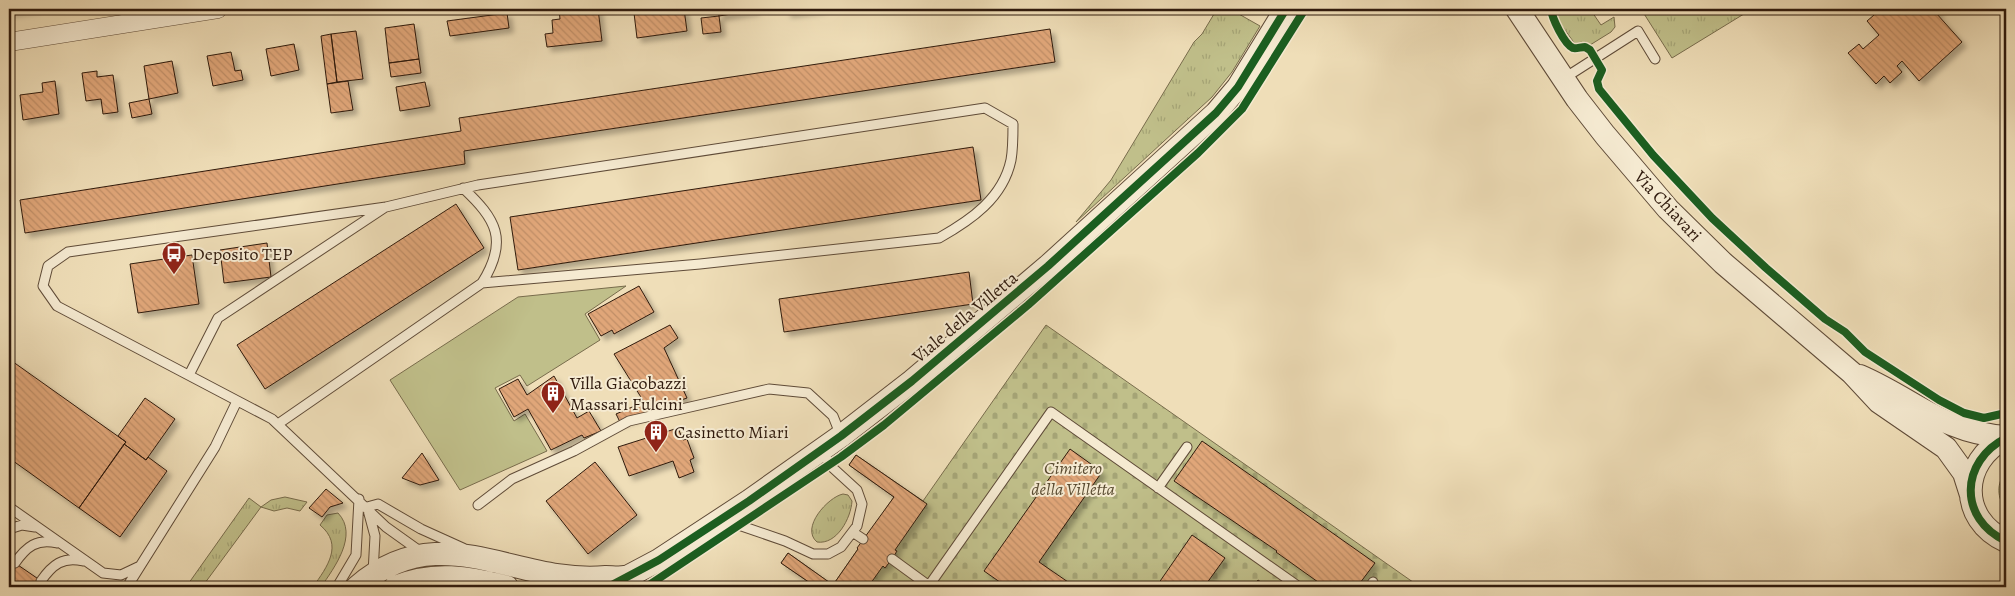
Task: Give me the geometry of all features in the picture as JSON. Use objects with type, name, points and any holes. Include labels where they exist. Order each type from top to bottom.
[{"type":"street","points":[[9,42],[218,9]]},
{"type":"street","name":"Viale della Villetta","points":[[366,583],[391,565],[436,563],[466,554],[544,573],[617,582],[642,570],[722,520],[821,451],[912,381],[1008,302],[1206,123],[1238,87],[1286,9]]},
{"type":"street","name":"Via Chiavari","points":[[1517,9],[1563,79],[1605,136],[1684,226],[1744,282],[1852,373],[1884,406],[1946,448],[1964,473],[1974,507],[1982,523],[1995,536],[2006,541]]},
{"type":"street","name":"Via Chiavari","points":[[1852,373],[1884,386],[1947,424],[1977,434],[2006,438]]},
{"type":"street","points":[[1971,495],[1972,477],[1979,460],[1987,451],[2006,438]]},
{"type":"street","points":[[396,587],[437,576],[465,577],[507,587]]},
{"type":"lane","points":[[1563,79],[1638,31],[1655,59]]},
{"type":"lane","points":[[465,577],[436,563],[386,527],[278,424],[57,306],[43,286],[48,266],[68,252],[386,206],[463,188],[985,108],[1013,124],[1011,161],[996,196],[967,223],[939,238],[700,264],[482,282]]},
{"type":"lane","points":[[278,424],[482,282],[492,267],[497,244],[491,218],[463,188]]},
{"type":"lane","points":[[189,375],[218,318],[386,206]]},
{"type":"lane","points":[[478,505],[512,478],[574,451],[629,422],[768,389],[808,393],[833,416],[841,436]]},
{"type":"lane","points":[[127,587],[215,447],[237,401]]},
{"type":"lane","points":[[892,559],[929,586],[1051,412],[1300,587]]},
{"type":"lane","points":[[1158,488],[1187,447]]},
{"type":"lane","points":[[722,520],[785,541],[808,553],[820,555],[834,552],[854,533],[862,511],[860,496],[854,486],[834,469],[821,451]]},
{"type":"lane","points":[[337,587],[356,555],[359,500]]},
{"type":"lane","points":[[367,507],[378,504],[432,534],[506,563]]},
{"type":"lane","points":[[9,507],[89,565]]},
{"type":"lane","points":[[366,583],[375,536],[367,507]]},
{"type":"lane","points":[[9,529],[22,525],[42,531]]},
{"type":"lane","points":[[854,533],[863,539]]},
{"type":"lane","points":[[15,563],[25,550],[36,542],[50,541],[64,546]]},
{"type":"lane","points":[[41,581],[50,568],[62,561],[76,559],[107,574],[121,575],[135,570],[146,558]]},
{"type":"green space","points":[[1217,9],[1230,9],[1260,26],[1232,72],[1212,97],[1076,222],[1111,180],[1194,42],[1202,34]]},
{"type":"green space","points":[[1555,9],[1590,9],[1601,25],[1614,17],[1615,27],[1611,32],[1590,45],[1586,42],[1575,44],[1557,19]]},
{"type":"green space","points":[[1641,9],[1752,9],[1672,58]]},
{"type":"green space","points":[[626,286],[585,314],[600,340],[527,386],[520,375],[495,388],[514,421],[525,414],[547,451],[460,490],[390,380],[518,297]]},
{"type":"green space","name":"Cimitero della Villetta","points":[[1046,325],[1420,587],[816,587],[781,563],[788,553],[833,585],[894,497],[849,465],[856,455],[923,501]]},
{"type":"green space","points":[[2006,472],[2006,510],[1999,496],[1999,486]]},
{"type":"green space","points":[[843,494],[848,495],[852,501],[846,522],[837,535],[824,542],[817,542],[813,536],[812,529],[814,521],[830,501]]},
{"type":"green space","points":[[285,497],[307,502],[300,511],[287,508],[274,511],[261,507],[271,500]]},
{"type":"green space","points":[[249,498],[261,507],[202,587],[186,587]]},
{"type":"green space","points":[[338,513],[344,522],[346,531],[342,551],[338,561],[321,587],[313,587],[328,564],[332,548],[331,540],[320,525],[327,515]]},
{"type":"building","points":[[9,9],[35,9],[9,12]]},
{"type":"building","points":[[559,9],[598,9],[602,41],[547,47],[545,34],[553,33],[552,20],[560,19]]},
{"type":"building","points":[[648,9],[684,9],[687,31],[637,38],[634,13],[648,11]]},
{"type":"building","points":[[718,9],[756,9],[756,10],[719,16]]},
{"type":"building","points":[[786,9],[820,9],[787,13]]},
{"type":"building","points":[[1881,9],[1941,9],[1936,13],[1962,42],[1919,81],[1902,61],[1897,66],[1902,72],[1890,83],[1884,76],[1876,84],[1848,53],[1859,44],[1863,49],[1879,35],[1867,21]]},
{"type":"building","points":[[507,13],[509,28],[450,36],[447,21]]},
{"type":"building","points":[[719,16],[721,32],[703,34],[701,18]]},
{"type":"building","points":[[414,24],[419,59],[389,63],[385,28]]},
{"type":"building","points":[[1050,29],[1055,62],[464,151],[465,164],[25,233],[20,200],[461,131],[459,118]]},
{"type":"building","points":[[356,31],[363,79],[337,82],[331,34]]},
{"type":"building","points":[[331,34],[337,82],[327,84],[321,36]]},
{"type":"building","points":[[294,44],[299,70],[271,76],[266,49]]},
{"type":"building","points":[[231,52],[235,71],[241,70],[243,80],[213,86],[207,56]]},
{"type":"building","points":[[419,59],[421,73],[391,77],[389,63]]},
{"type":"building","points":[[172,61],[178,93],[149,99],[144,66]]},
{"type":"building","points":[[97,71],[97,77],[113,75],[118,112],[103,114],[101,99],[86,101],[82,73]]},
{"type":"building","points":[[55,81],[59,114],[23,120],[20,95],[43,92],[42,83]]},
{"type":"building","points":[[348,81],[353,110],[331,113],[327,84]]},
{"type":"building","points":[[425,82],[430,106],[400,111],[396,87]]},
{"type":"building","points":[[149,99],[152,114],[132,118],[129,103]]},
{"type":"building","points":[[973,147],[981,200],[518,270],[510,217]]},
{"type":"building","points":[[456,204],[484,248],[265,389],[237,345]]},
{"type":"building","points":[[267,243],[271,277],[224,283],[220,250]]},
{"type":"building","points":[[192,255],[199,304],[138,313],[130,264]]},
{"type":"building","points":[[969,272],[973,304],[784,332],[779,299]]},
{"type":"building","points":[[639,286],[654,312],[614,334],[612,330],[601,336],[588,314]]},
{"type":"building","points":[[670,325],[678,338],[664,348],[687,398],[620,422],[616,414],[644,402],[614,354]]},
{"type":"building","points":[[9,359],[126,442],[79,508],[9,458]]},
{"type":"building","name":"Villa Giacobazzi Massari Fulcini","points":[[554,376],[577,418],[589,411],[601,431],[584,438],[582,435],[551,450],[528,409],[514,417],[499,389],[518,379],[527,395]]},
{"type":"building","points":[[145,398],[175,419],[146,460],[124,444],[126,442],[118,436]]},
{"type":"building","name":"Casinetto Miari","points":[[678,428],[683,440],[687,439],[694,458],[690,460],[694,472],[679,478],[673,461],[629,476],[618,447]]},
{"type":"building","points":[[1202,441],[1375,563],[1357,587],[1325,587],[1277,551],[1174,481]]},
{"type":"building","points":[[124,444],[146,460],[148,457],[167,471],[120,537],[79,508]]},
{"type":"building","points":[[1070,449],[1102,472],[1039,562],[1068,582],[1065,587],[1007,587],[984,571]]},
{"type":"building","points":[[422,453],[439,480],[420,485],[402,478]]},
{"type":"building","points":[[856,455],[927,504],[895,550],[897,551],[892,559],[885,568],[883,566],[868,587],[816,587],[781,563],[788,553],[833,585],[894,497],[849,465]]},
{"type":"building","points":[[595,462],[637,515],[588,554],[546,501]]},
{"type":"building","points":[[326,489],[343,503],[330,507],[322,517],[309,508]]},
{"type":"building","points":[[1192,535],[1225,558],[1204,587],[1156,587]]},
{"type":"building","points":[[9,558],[15,563],[50,587],[9,587]]},
{"type":"building","points":[[1258,580],[1268,587],[1253,587]]},
{"type":"cycle path","points":[[608,587],[659,560],[749,501],[841,436],[912,381],[1048,266],[1216,113],[1238,87],[1286,9]]},
{"type":"cycle path","points":[[646,587],[841,457],[884,425],[1028,305],[1198,153],[1242,109],[1305,9]]},
{"type":"cycle path","points":[[1551,9],[1559,30],[1570,46],[1573,48],[1585,47],[1590,50],[1602,70],[1597,81],[1599,89],[1653,155],[1712,218],[1766,268],[1825,319],[1845,332],[1865,352],[1939,400],[1964,413],[1984,418],[2006,413]]},
{"type":"cycle path","points":[[2006,438],[1991,448],[1980,461],[1973,475],[1971,490],[1973,505],[1979,519],[1990,531],[2006,541]]},
{"type":"place","name":"Deposito TEP","points":[[174,275]]},
{"type":"place","name":"Villa Giacobazzi Massari Fulcini","points":[[553,414]]},
{"type":"place","name":"Casinetto Miari","points":[[656,453]]}]
